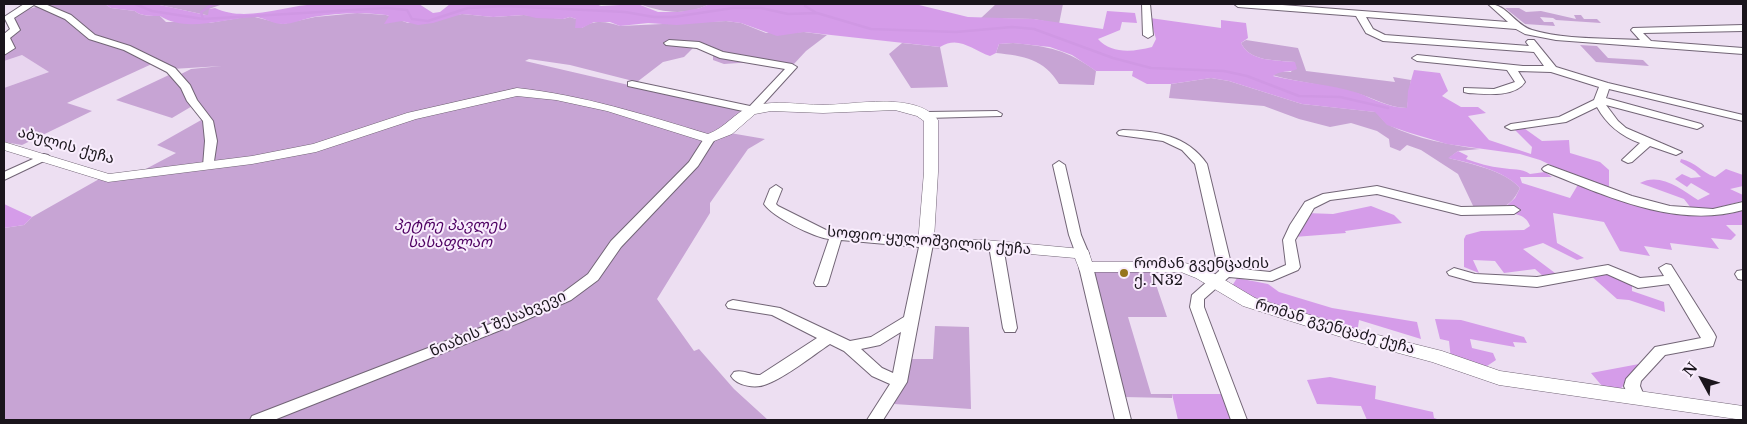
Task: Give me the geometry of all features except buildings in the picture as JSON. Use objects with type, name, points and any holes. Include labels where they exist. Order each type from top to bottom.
[{"type":"street","points":[[4,52],[10,48],[5,37],[15,30],[9,17],[30,4]]},
{"type":"street","points":[[38,4],[68,17],[92,37],[127,48],[172,70],[186,87],[192,101],[208,121],[211,141],[209,166]]},
{"type":"street","points":[[1146,4],[1148,35]]},
{"type":"street","points":[[1238,4],[1518,26]]},
{"type":"street","points":[[1319,4],[1326,12]]},
{"type":"street","points":[[1492,4],[1528,32],[1556,37],[1743,50]]},
{"type":"street","points":[[1360,15],[1368,31],[1383,38],[1535,49]]},
{"type":"street","points":[[1648,44],[1636,30],[1743,28]]},
{"type":"street","points":[[1528,32],[1528,37],[1535,49],[1552,69]]},
{"type":"street","points":[[669,43],[699,45],[720,55],[792,67],[752,110],[730,130],[709,139]]},
{"type":"street","points":[[1417,58],[1510,68],[1552,69],[1743,118]]},
{"type":"street","points":[[1468,90],[1495,92],[1518,85],[1520,82],[1510,68]]},
{"type":"street","points":[[632,84],[752,110],[776,107],[823,109],[890,107],[927,115],[997,114]]},
{"type":"street","points":[[1605,84],[1600,101],[1606,117],[1620,130],[1676,152]]},
{"type":"street","name":"აბულის ქუჩა","points":[[4,146],[108,178],[209,166],[316,148],[412,116],[517,92],[556,96],[610,108],[709,139]]},
{"type":"street","points":[[1511,127],[1562,120],[1600,101],[1697,126]]},
{"type":"street","points":[[875,420],[889,402],[899,382],[926,244],[931,172],[932,120],[927,115]]},
{"type":"street","points":[[1123,133],[1172,140],[1193,152],[1206,180],[1221,277]]},
{"type":"street","name":"ნიაბის I შესახვევი","points":[[258,420],[516,319],[566,297],[593,277],[616,244],[676,185],[694,164],[709,139]]},
{"type":"street","points":[[1628,160],[1648,142]]},
{"type":"street","points":[[4,176],[44,157]]},
{"type":"street","points":[[1059,165],[1075,235],[1084,260],[1123,420]]},
{"type":"street","points":[[1548,169],[1604,191],[1670,208],[1707,213],[1743,206]]},
{"type":"street","name":"სოფიო ყულოშვილის ქუჩა","points":[[776,189],[770,204],[774,209],[815,231],[836,236],[926,244],[996,246],[1084,260]]},
{"type":"street","points":[[1239,420],[1197,307],[1197,298],[1221,277],[1272,277],[1293,267],[1294,262],[1289,240],[1309,205],[1328,197],[1377,190],[1462,211],[1514,210]]},
{"type":"street","points":[[821,283],[836,236]]},
{"type":"street","points":[[996,246],[1010,328]]},
{"type":"street","name":"რომან გვენცაძე ქუჩა","points":[[1084,260],[1182,267],[1221,277],[1249,302],[1360,337],[1436,356],[1499,378],[1743,413]]},
{"type":"street","points":[[1454,272],[1474,278],[1537,282],[1608,269],[1638,283],[1670,274],[1709,336],[1708,342],[1660,351],[1634,379],[1632,386],[1637,398]]},
{"type":"street","points":[[733,305],[776,311],[849,347],[877,372],[899,382]]},
{"type":"street","points":[[849,347],[874,340],[910,320]]},
{"type":"street","points":[[740,376],[751,381],[762,380],[829,337]]},
{"type":"shaded area","points":[[343,3],[419,4],[433,13],[440,12],[450,4],[596,4],[601,6],[638,4],[658,12],[679,12],[710,4],[915,4],[968,17],[1034,19],[1103,29],[1107,11],[1135,13],[1137,23],[1122,22],[1120,30],[1098,39],[1109,47],[1123,51],[1152,47],[1156,39],[1150,18],[1221,28],[1221,20],[1246,23],[1248,38],[1241,43],[1251,54],[1264,59],[1295,62],[1297,69],[1273,76],[1347,90],[1388,105],[1407,108],[1408,91],[1414,70],[1440,73],[1448,91],[1442,96],[1461,107],[1478,107],[1486,113],[1468,116],[1489,140],[1531,154],[1532,147],[1513,128],[1521,126],[1542,141],[1569,140],[1570,153],[1600,162],[1609,170],[1609,192],[1540,160],[1520,154],[1447,144],[1407,132],[1387,125],[1375,112],[1302,104],[1229,81],[1211,78],[1171,84],[1147,84],[1132,76],[1133,71],[1096,71],[1072,55],[1050,47],[1013,43],[999,44],[996,53],[990,56],[953,42],[940,47],[804,32],[777,36],[741,23],[726,21],[677,25],[648,23],[620,26],[610,22],[594,22],[582,28],[575,28],[576,19],[570,17],[563,19],[536,18],[524,15],[493,17],[462,14],[433,23],[418,25],[402,21],[384,24],[389,16],[359,13],[313,17],[287,24],[279,24],[254,17],[191,24],[170,21],[160,16],[140,14],[135,11],[111,8],[105,4],[155,4],[208,15],[209,9],[215,8],[227,12],[253,14],[305,5]]},
{"type":"shaded area","points":[[22,55],[49,72],[4,88],[4,61]]},
{"type":"shaded area","points":[[1458,151],[1468,156],[1466,159],[1488,166],[1520,170],[1530,174],[1545,172],[1552,177],[1520,177],[1522,183],[1570,198],[1579,183],[1643,205],[1676,213],[1709,216],[1743,211],[1743,225],[1726,225],[1736,235],[1731,240],[1711,238],[1719,249],[1670,243],[1672,250],[1644,246],[1650,256],[1620,251],[1604,222],[1553,213],[1557,243],[1584,258],[1577,260],[1543,243],[1523,249],[1559,276],[1544,277],[1535,269],[1504,273],[1495,261],[1473,260],[1479,273],[1464,267],[1464,239],[1466,235],[1481,231],[1524,230],[1530,226],[1522,216],[1503,209],[1515,198],[1520,188],[1505,176],[1496,172],[1448,158]]},
{"type":"shaded area","points":[[1681,159],[1691,162],[1715,177],[1726,169],[1743,175],[1743,186],[1730,189],[1743,195],[1743,201],[1711,209],[1691,208],[1684,199],[1640,183],[1655,179],[1670,183],[1698,200],[1710,194],[1691,183],[1687,187],[1675,179],[1682,174],[1691,178],[1701,177],[1680,162]]},
{"type":"shaded area","points":[[4,204],[32,217],[24,225],[4,228]]},
{"type":"shaded area","points":[[1371,206],[1394,215],[1402,223],[1345,231],[1346,233],[1294,237],[1306,213],[1333,214]]},
{"type":"shaded area","points":[[1610,270],[1632,284],[1632,291],[1664,302],[1665,312],[1629,300],[1617,299],[1590,275]]},
{"type":"shaded area","points":[[1237,278],[1268,284],[1279,292],[1332,308],[1417,322],[1421,339],[1359,320],[1357,334],[1247,298],[1232,286]]},
{"type":"shaded area","points":[[1435,319],[1461,320],[1524,337],[1527,343],[1513,342],[1515,347],[1470,339],[1472,348],[1493,353],[1496,360],[1481,370],[1451,359],[1449,341],[1440,339]]},
{"type":"shaded area","points":[[1639,364],[1620,390],[1608,393],[1591,373]]},
{"type":"shaded area","points":[[1330,377],[1376,386],[1375,399],[1433,412],[1434,418],[1440,420],[1367,420],[1361,406],[1317,404],[1307,380]]},
{"type":"shaded area","points":[[1172,394],[1226,394],[1236,420],[1178,420]]},
{"type":"green space","name":"პეტრე პავლეს სასაფლაო","points":[[42,4],[105,4],[111,8],[160,16],[166,22],[209,23],[251,16],[283,24],[315,17],[357,13],[386,15],[408,23],[462,14],[493,17],[524,15],[563,19],[570,17],[576,19],[582,28],[596,22],[620,26],[726,21],[741,23],[766,33],[804,32],[827,35],[806,51],[793,65],[753,62],[724,64],[713,60],[713,50],[695,46],[684,57],[663,62],[637,82],[570,65],[529,59],[525,61],[741,111],[742,115],[730,133],[765,139],[748,149],[710,203],[710,213],[657,299],[694,351],[699,349],[734,389],[768,420],[4,420],[4,228],[24,225],[32,217],[108,174],[140,172],[176,153],[157,145],[203,119],[213,131],[181,74],[191,69],[222,66],[172,69],[101,39]]},
{"type":"green space","points":[[155,4],[223,4],[209,9],[209,15],[206,15]]},
{"type":"green space","points":[[638,4],[710,4],[691,11],[674,12]]},
{"type":"green space","points":[[996,4],[1063,4],[1059,24],[1034,19],[981,18]]},
{"type":"green space","points":[[39,6],[70,21],[78,31],[93,40],[126,50],[154,63],[67,103],[92,111],[22,145],[4,142],[4,88],[49,72],[22,55],[4,61],[4,54],[15,47],[10,38],[12,19],[16,13]]},
{"type":"green space","points":[[1505,8],[1519,8],[1526,12],[1541,11],[1576,19],[1574,15],[1581,15],[1584,19],[1597,19],[1601,23],[1540,17],[1544,22],[1553,22],[1555,26],[1525,24]]},
{"type":"green space","points":[[1246,40],[1298,48],[1306,71],[1395,82],[1393,77],[1411,80],[1407,108],[1393,106],[1345,90],[1272,75],[1279,72],[1291,72],[1295,62],[1257,57],[1245,49],[1241,43]]},
{"type":"green space","points":[[902,43],[940,47],[948,87],[911,88],[889,54]]},
{"type":"green space","points":[[1013,43],[1057,50],[1076,58],[1096,71],[1094,85],[1059,84],[1047,69],[1032,60],[996,53],[999,44]]},
{"type":"green space","points":[[1580,45],[1597,46],[1608,58],[1643,60],[1649,66],[1596,62]]},
{"type":"green space","points":[[171,74],[194,105],[172,118],[116,100]]},
{"type":"green space","points":[[1211,78],[1229,81],[1302,104],[1376,112],[1387,124],[1410,134],[1480,149],[1458,151],[1449,158],[1496,172],[1520,188],[1516,196],[1507,205],[1496,209],[1475,210],[1458,174],[1421,150],[1407,145],[1400,151],[1390,147],[1389,139],[1377,131],[1351,123],[1330,127],[1299,119],[1264,106],[1169,98],[1171,84]]},
{"type":"green space","points":[[1151,270],[1167,317],[1128,317],[1151,394],[1172,394],[1172,398],[1123,397],[1092,274],[1094,272]]},
{"type":"green space","points":[[935,326],[969,327],[971,409],[894,404],[906,382],[908,359],[933,359]]},
{"type":"waterway","points":[[135,4],[152,11],[203,19]]},
{"type":"waterway","points":[[203,19],[201,12],[213,4]]},
{"type":"waterway","points":[[806,4],[805,6],[815,12]]},
{"type":"waterway","points":[[203,19],[387,8],[407,10],[412,19],[428,21],[468,8],[505,6],[625,12],[654,17],[673,17],[733,8],[761,8],[788,14],[817,13],[871,29],[956,32],[1012,27],[1034,29],[1113,58],[1151,68],[1224,71],[1247,76],[1299,96],[1340,97],[1388,108]]},
{"type":"place","name":"რომან გვენცაძის ქ. N32","points":[[1124,273]]}]
